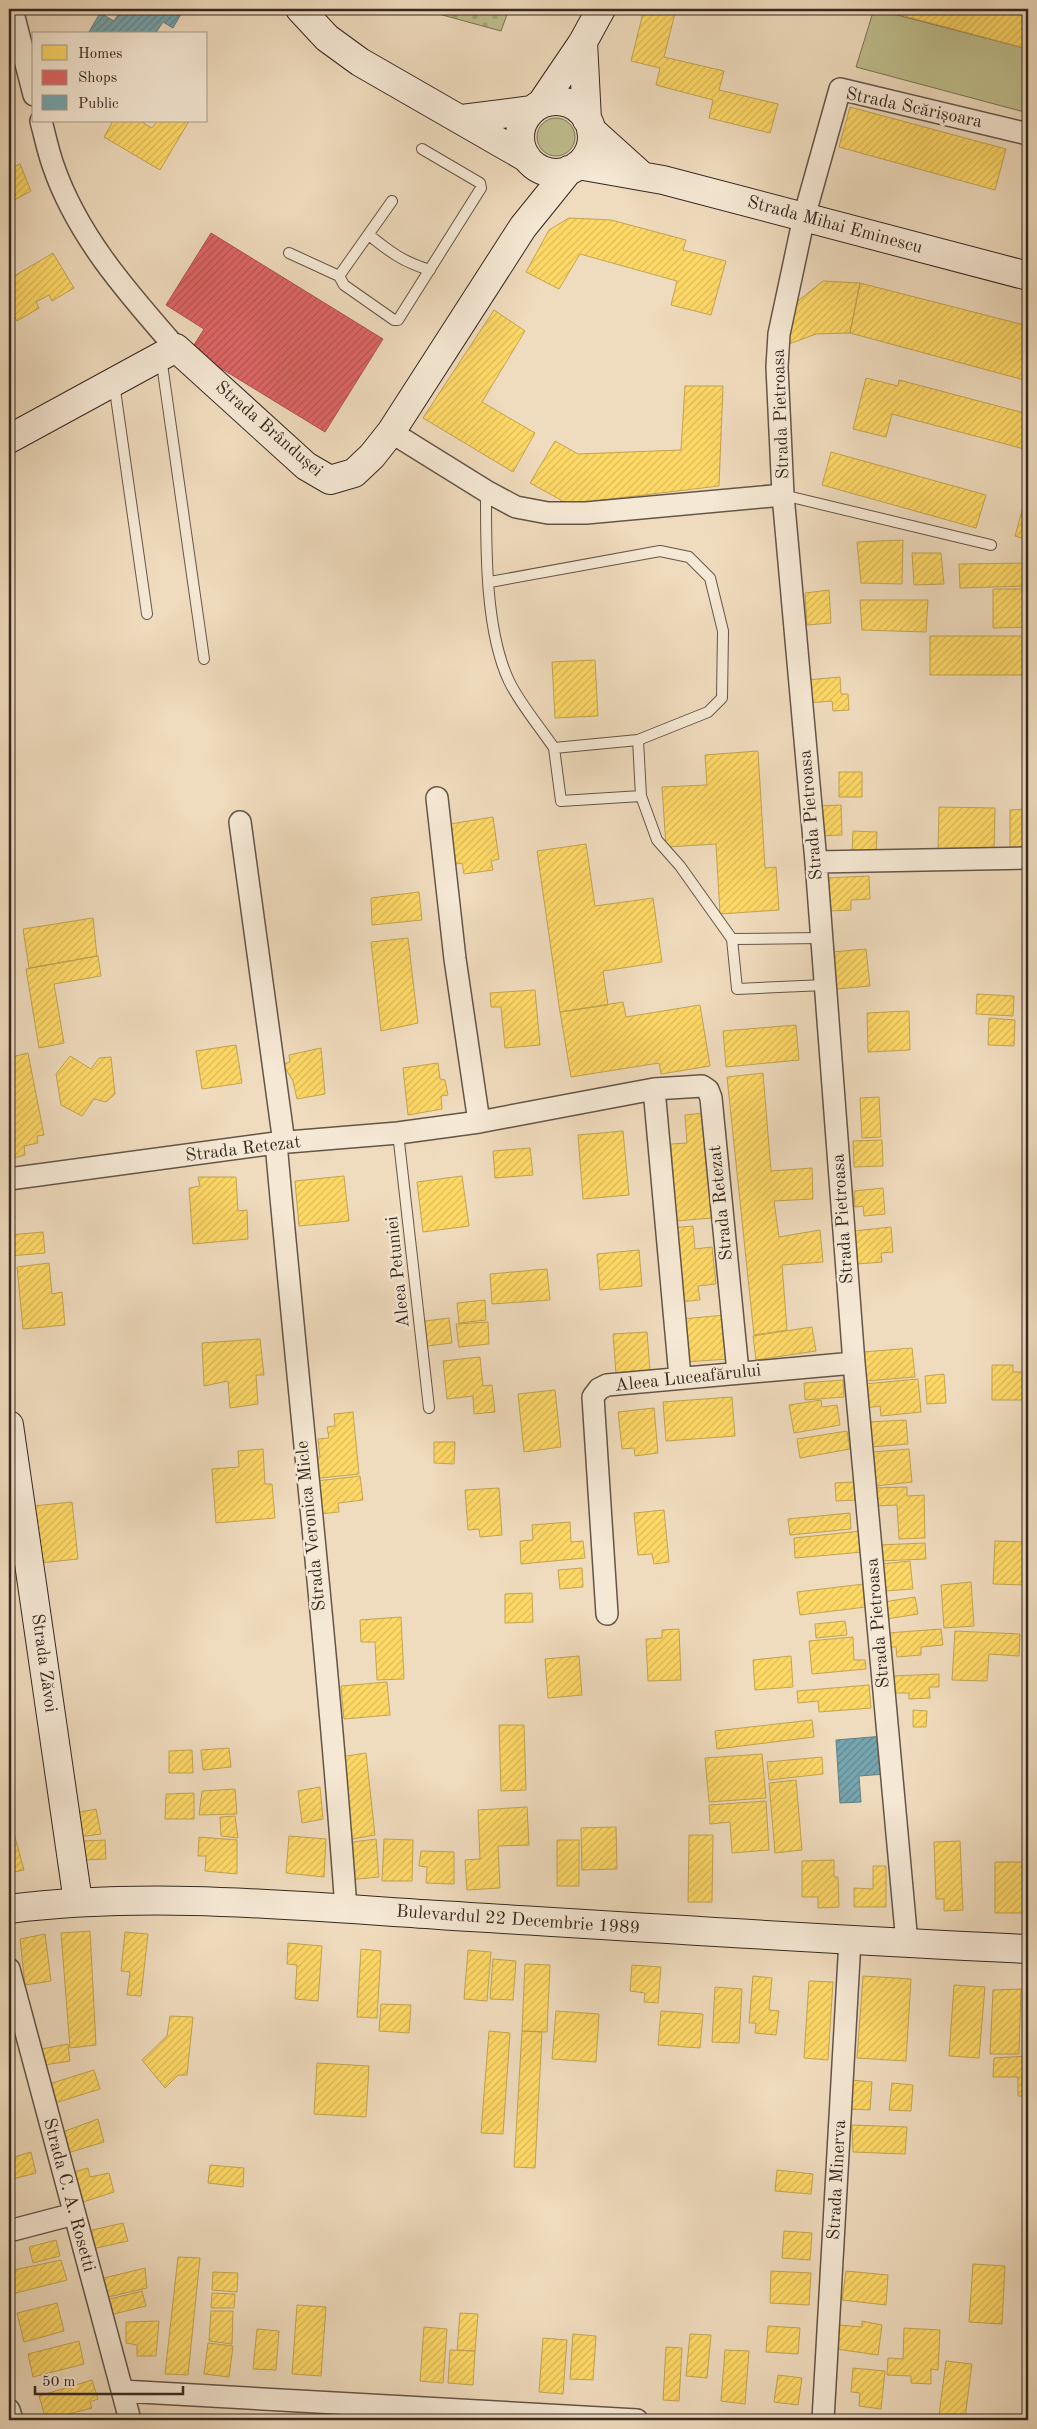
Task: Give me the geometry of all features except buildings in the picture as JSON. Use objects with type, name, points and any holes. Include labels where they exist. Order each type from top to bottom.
[{"type":"street","points":[[12,9],[32,87]]},
{"type":"street","points":[[300,9],[327,38],[360,62],[550,172],[574,168],[590,150],[583,42]]},
{"type":"street","points":[[530,161],[522,148],[521,127],[583,42],[601,9]]},
{"type":"street","name":"Strada Scărișoara","points":[[804,217],[840,89],[1028,134]]},
{"type":"street","points":[[462,120],[562,101],[581,111],[589,125]]},
{"type":"street","points":[[9,439],[168,352],[97,249],[74,211],[54,166],[41,122]]},
{"type":"street","name":"Strada Mihai Eminescu","points":[[589,125],[642,176]]},
{"type":"street","name":"Strada Brândușei","points":[[523,227],[530,161]]},
{"type":"street","name":"Strada Mihai Eminescu","points":[[574,168],[642,176],[1028,276]]},
{"type":"street","name":"Strada Brândușei","points":[[168,352],[306,466],[330,480],[354,473],[372,456],[391,432],[523,227],[574,168]]},
{"type":"street","name":"Strada Pietroasa","points":[[804,217],[779,334],[777,366],[783,495],[816,862],[854,1363],[907,1943]]},
{"type":"street","name":"Strada Pietroasa","points":[[391,432],[486,491],[516,507],[548,513],[586,513],[783,495]]},
{"type":"street","points":[[437,798],[455,959],[478,1122]]},
{"type":"street","name":"Strada Veronica Micle","points":[[240,822],[280,1143],[315,1564],[334,1740],[346,1909]]},
{"type":"street","points":[[816,862],[1028,858]]},
{"type":"street","name":"Strada Retezat","points":[[9,1179],[280,1143],[398,1133],[478,1122],[654,1089],[702,1086],[708,1090],[711,1098],[738,1372]]},
{"type":"street","points":[[654,1089],[680,1377]]},
{"type":"street","name":"Aleea Luceafărului","points":[[607,1614],[593,1397],[599,1389],[608,1385],[680,1377],[854,1363]]},
{"type":"street","name":"Strada Zăvoi","points":[[9,1425],[78,1902]]},
{"type":"street","name":"Bulevardul 22 Decembrie 1989","points":[[9,1909],[78,1902],[203,1901],[850,1940],[1028,1948]]},
{"type":"street","name":"Strada Minerva","points":[[823,2420],[850,1940]]},
{"type":"street","name":"Strada C. A. Rosetti","points":[[9,1969],[130,2420]]},
{"type":"street","points":[[9,2231],[74,2214]]},
{"type":"street","points":[[122,2391],[637,2420]]},
{"type":"street","points":[[9,2410],[12,2420]]},
{"type":"lane","points":[[289,253],[339,276],[344,285],[394,320],[398,320],[481,188],[480,183],[422,149]]},
{"type":"lane","points":[[339,276],[392,201]]},
{"type":"lane","points":[[369,235],[408,264],[430,270]]},
{"type":"lane","points":[[168,352],[204,659]]},
{"type":"lane","points":[[114,382],[147,614]]},
{"type":"lane","points":[[486,491],[486,534],[496,641],[509,681],[554,748],[560,801],[641,796]]},
{"type":"lane","points":[[783,495],[991,545]]},
{"type":"lane","points":[[490,582],[660,551],[689,558],[710,578],[722,631],[722,698],[708,712],[638,740],[554,748]]},
{"type":"lane","points":[[638,740],[641,796],[657,840],[680,866],[732,939],[737,989],[825,985]]},
{"type":"lane","points":[[732,939],[821,938]]},
{"type":"lane","name":"Aleea Petuniei","points":[[398,1133],[429,1408]]},
{"type":"green space","points":[[426,9],[509,9],[501,31]]},
{"type":"green space","points":[[874,9],[1028,49],[1028,113],[856,67]]},
{"type":"green space","points":[[556,118],[569,124],[575,137],[569,150],[556,156],[543,150],[537,137],[543,124]]}]
